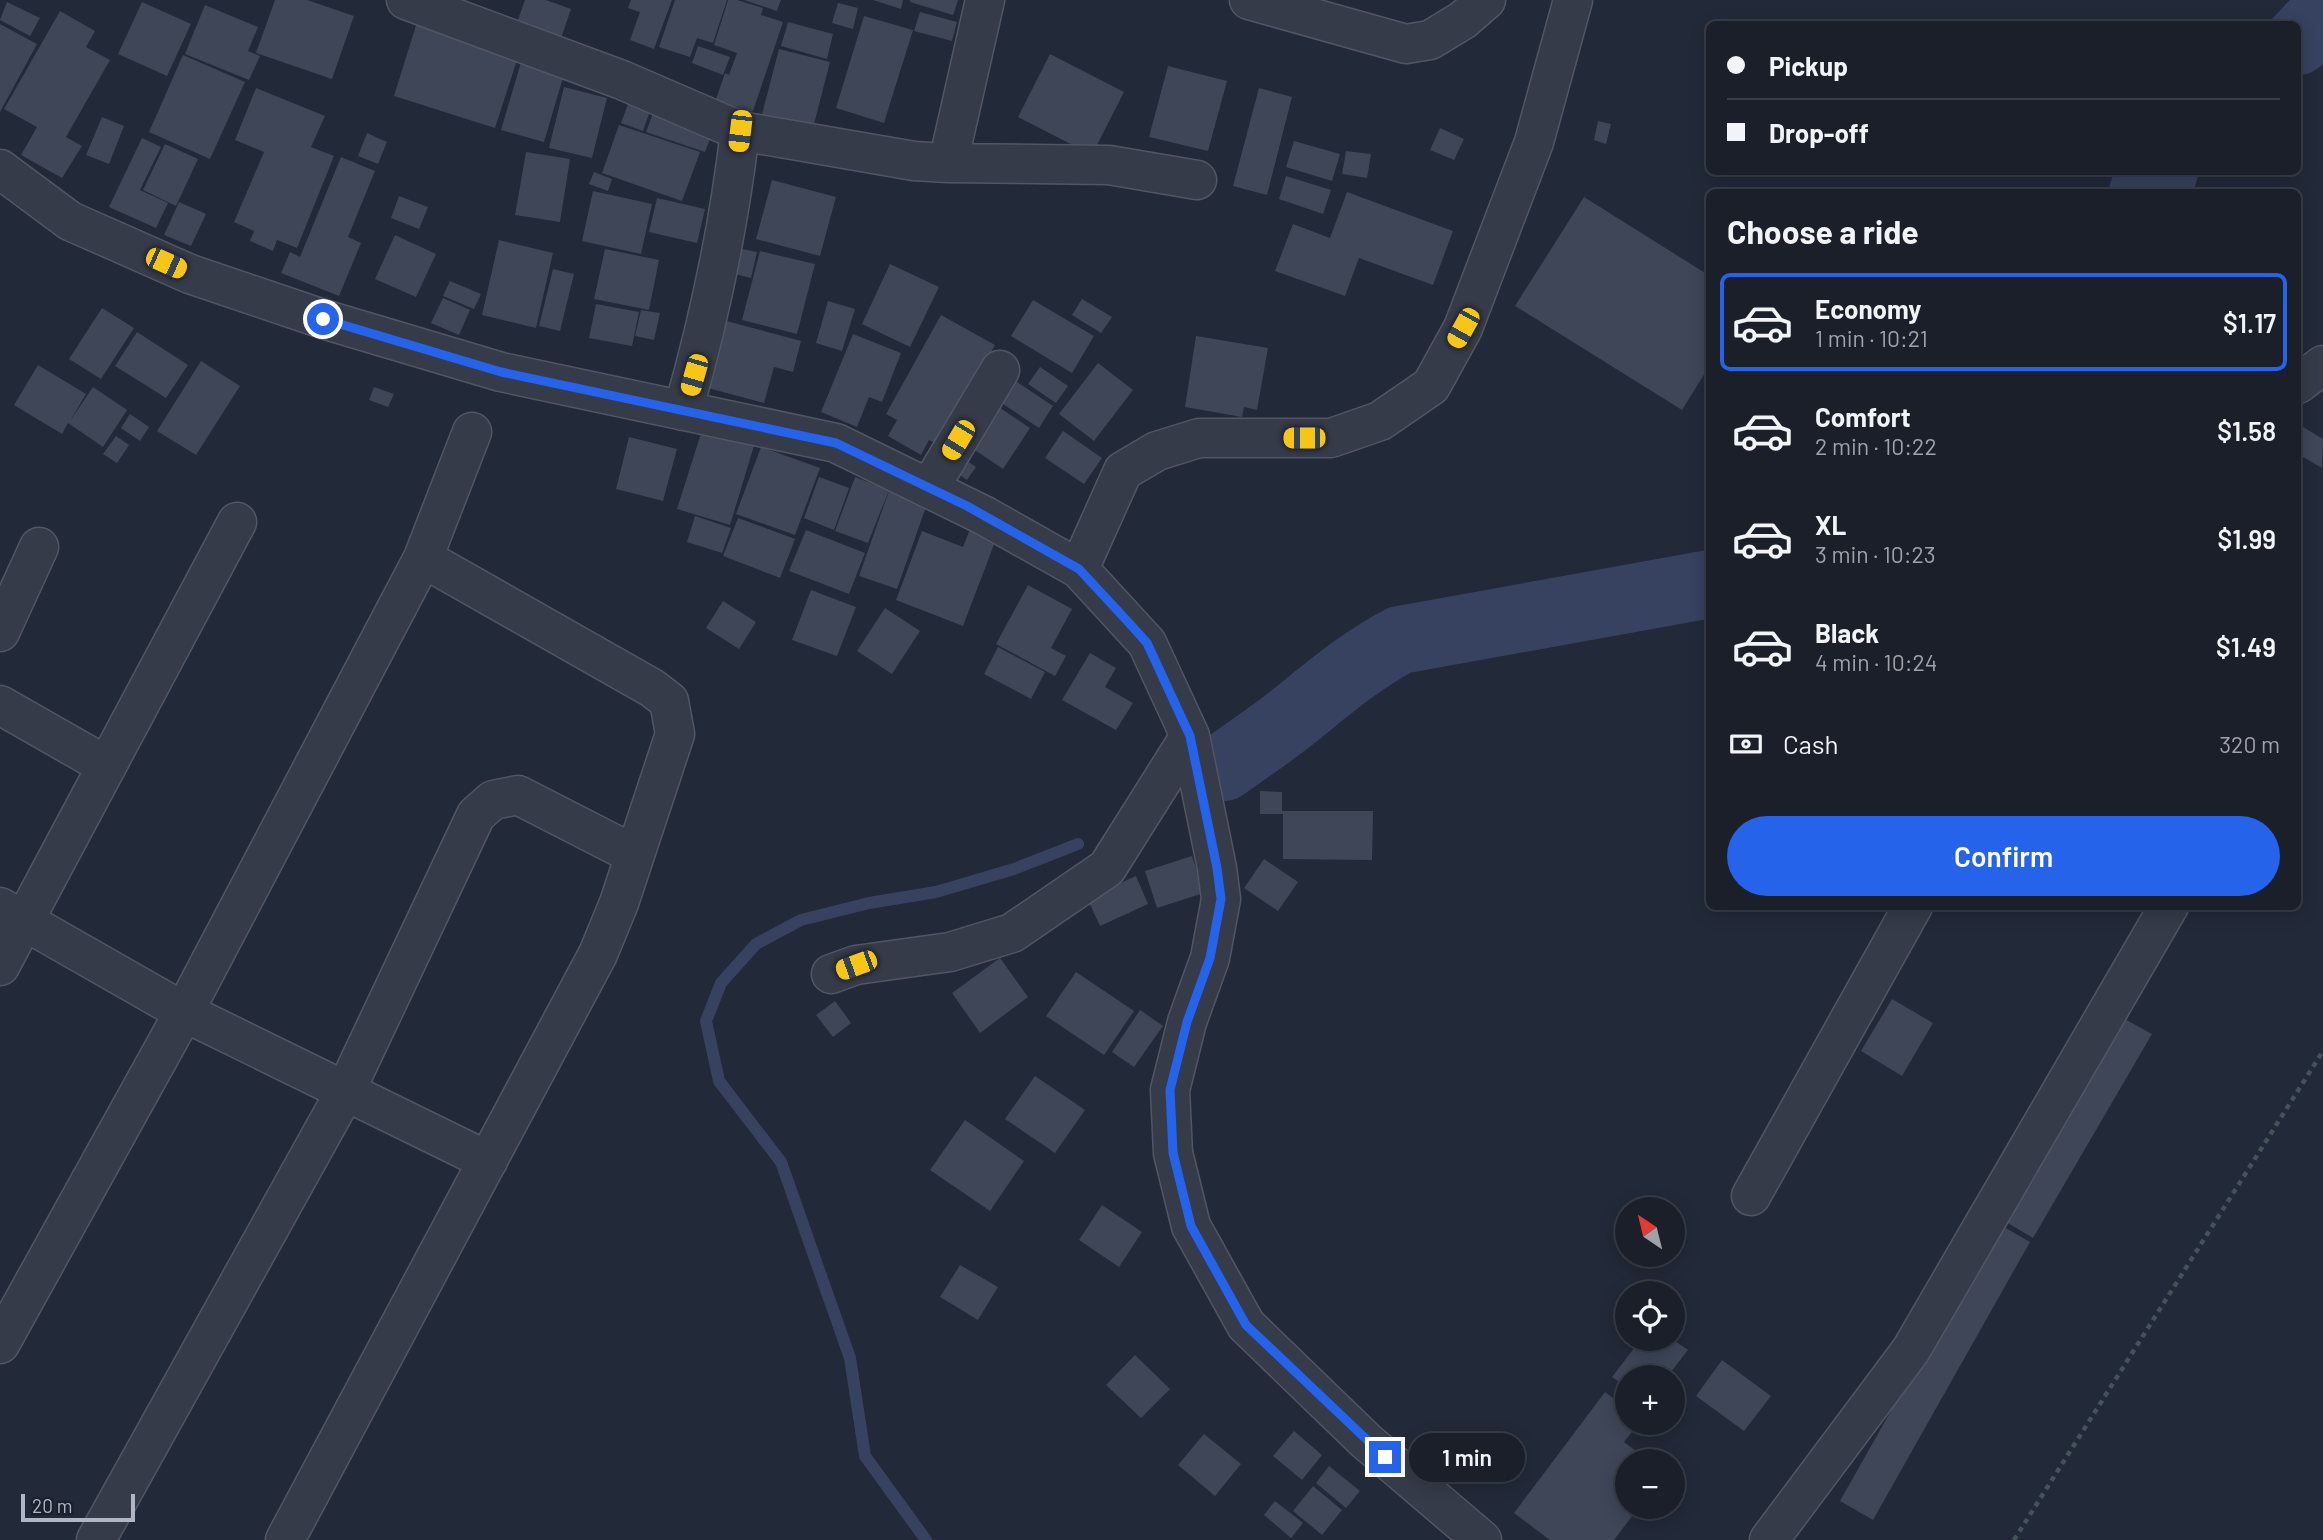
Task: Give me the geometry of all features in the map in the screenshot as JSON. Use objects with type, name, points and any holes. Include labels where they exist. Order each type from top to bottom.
[{"type":"street","points":[[406,0],[622,80],[740,131],[914,161],[1108,165],[1197,180]]},
{"type":"street","points":[[948,163],[985,0]]},
{"type":"street","points":[[1249,0],[1406,44],[1430,40],[1463,20],[1486,0]]},
{"type":"street","points":[[1079,569],[1123,471],[1157,451],[1199,438],[1331,438],[1380,421],[1431,386],[1463,328],[1534,142],[1573,0]]},
{"type":"street","points":[[683,411],[699,357],[732,200],[740,131]]},
{"type":"street","points":[[0,169],[70,221],[190,274],[323,319],[501,372],[836,443],[930,487],[1079,569],[1147,643],[1190,736],[1217,868],[1221,899],[1210,958],[1187,1022],[1170,1090],[1173,1153],[1191,1226],[1246,1325],[1366,1441],[1482,1540]]},
{"type":"street","points":[[2301,382],[2323,365]]},
{"type":"street","points":[[930,487],[1000,370]]},
{"type":"street","points":[[0,1344],[184,1012],[423,558],[472,432]]},
{"type":"street","points":[[0,966],[12,913],[107,766],[237,522]]},
{"type":"street","points":[[0,632],[39,547]]},
{"type":"street","points":[[285,1540],[598,954],[619,903],[675,734],[669,701],[652,688],[423,558]]},
{"type":"street","points":[[0,705],[107,766]]},
{"type":"street","points":[[831,974],[856,965],[950,952],[1012,933],[1107,869],[1190,736]]},
{"type":"street","points":[[96,1540],[345,1092],[476,815],[493,800],[518,795],[635,855]]},
{"type":"street","points":[[1751,1196],[1911,910]]},
{"type":"street","points":[[1769,1540],[1911,1350],[2167,910]]},
{"type":"street","points":[[12,913],[184,1012],[488,1161]]},
{"type":"path","points":[[2014,1540],[2323,1051]]},
{"type":"building","points":[[275,0],[307,0],[354,16],[332,79],[256,53]]},
{"type":"building","points":[[525,0],[546,0],[571,9],[558,47],[514,31]]},
{"type":"building","points":[[631,0],[672,0],[654,49],[630,40],[640,12],[628,8]]},
{"type":"building","points":[[675,0],[727,0],[713,43],[697,38],[690,57],[659,47]]},
{"type":"building","points":[[728,0],[763,8],[761,15],[783,22],[751,117],[714,105],[725,73],[729,75],[737,53],[714,45]]},
{"type":"building","points":[[744,0],[781,0],[777,11]]},
{"type":"building","points":[[873,0],[903,0],[901,9]]},
{"type":"building","points":[[910,0],[958,0],[953,15]]},
{"type":"building","points":[[7,2],[40,18],[30,36],[0,20]]},
{"type":"building","points":[[142,2],[191,24],[167,76],[118,54]]},
{"type":"building","points":[[838,3],[858,8],[853,29],[832,23]]},
{"type":"building","points":[[205,5],[258,27],[248,51],[260,56],[249,80],[185,54]]},
{"type":"building","points":[[60,11],[95,31],[86,47],[110,60],[66,137],[82,146],[62,178],[21,155],[37,127],[4,109]]},
{"type":"building","points":[[920,12],[957,22],[952,41],[914,31]]},
{"type":"building","points":[[864,16],[913,30],[884,123],[836,108]]},
{"type":"building","points":[[417,22],[519,54],[495,128],[394,96]]},
{"type":"building","points":[[788,22],[833,34],[827,59],[781,46]]},
{"type":"building","points":[[0,24],[37,44],[0,112]]},
{"type":"building","points":[[698,46],[730,57],[723,75],[692,63]]},
{"type":"building","points":[[779,49],[830,62],[812,132],[761,118]]},
{"type":"building","points":[[1050,54],[1124,92],[1092,155],[1018,117]]},
{"type":"building","points":[[183,55],[245,82],[210,159],[149,132]]},
{"type":"building","points":[[522,59],[565,71],[544,142],[501,130]]},
{"type":"building","points":[[1168,66],[1227,81],[1208,151],[1149,137]]},
{"type":"building","points":[[564,87],[607,98],[592,158],[549,148]]},
{"type":"building","points":[[256,88],[325,116],[311,147],[334,156],[297,248],[277,240],[273,251],[250,241],[254,231],[234,222],[264,152],[235,140]]},
{"type":"building","points":[[1259,88],[1292,97],[1267,195],[1233,186]]},
{"type":"building","points":[[629,101],[651,108],[643,131],[621,123]]},
{"type":"building","points":[[655,108],[714,128],[705,152],[646,132]]},
{"type":"building","points":[[102,117],[124,126],[109,164],[86,155]]},
{"type":"building","points":[[1598,121],[1611,124],[1606,144],[1594,140]]},
{"type":"building","points":[[619,125],[700,152],[682,201],[602,173]]},
{"type":"building","points":[[1440,128],[1464,139],[1454,160],[1430,150]]},
{"type":"building","points":[[367,133],[387,142],[378,164],[358,156]]},
{"type":"building","points":[[142,138],[161,147],[140,190],[168,203],[156,228],[109,207]]},
{"type":"building","points":[[1294,141],[1340,154],[1332,181],[1286,167]]},
{"type":"building","points":[[165,144],[198,159],[176,206],[143,190]]},
{"type":"building","points":[[1346,151],[1371,154],[1367,178],[1342,174]]},
{"type":"building","points":[[526,152],[570,159],[560,222],[515,215]]},
{"type":"building","points":[[341,157],[375,171],[348,237],[361,243],[339,296],[281,273],[290,252],[300,257]]},
{"type":"building","points":[[594,172],[612,179],[608,191],[589,184]]},
{"type":"building","points":[[1286,176],[1331,190],[1323,214],[1279,199]]},
{"type":"building","points":[[772,180],[836,197],[820,256],[756,239]]},
{"type":"building","points":[[593,191],[652,204],[641,254],[582,241]]},
{"type":"building","points":[[1347,192],[1453,231],[1433,285],[1359,258],[1345,296],[1275,271],[1293,224],[1330,238]]},
{"type":"building","points":[[399,196],[428,207],[419,229],[391,218]]},
{"type":"building","points":[[1584,197],[1706,273],[1706,371],[1682,410],[1515,306]]},
{"type":"building","points":[[657,198],[705,209],[697,243],[649,232]]},
{"type":"building","points":[[179,202],[206,214],[191,246],[164,235]]},
{"type":"building","points":[[395,235],[436,254],[416,297],[375,279]]},
{"type":"building","points":[[499,240],[553,253],[536,328],[482,315]]},
{"type":"building","points":[[728,246],[757,252],[751,278],[722,271]]},
{"type":"building","points":[[605,249],[659,260],[649,310],[594,299]]},
{"type":"building","points":[[760,251],[815,264],[797,334],[742,320]]},
{"type":"building","points":[[890,264],[939,287],[910,347],[862,324]]},
{"type":"building","points":[[553,269],[574,274],[560,331],[539,326]]},
{"type":"building","points":[[450,281],[481,294],[474,309],[443,296]]},
{"type":"building","points":[[443,298],[470,310],[459,335],[431,323]]},
{"type":"building","points":[[1082,299],[1112,317],[1101,333],[1072,315]]},
{"type":"building","points":[[1033,300],[1094,336],[1072,373],[1011,336]]},
{"type":"building","points":[[828,301],[855,309],[842,351],[816,343]]},
{"type":"building","points":[[596,304],[639,312],[632,346],[589,338]]},
{"type":"building","points":[[102,308],[134,328],[101,379],[69,359]]},
{"type":"building","points":[[641,310],[660,313],[654,340],[635,336]]},
{"type":"building","points":[[941,315],[995,345],[939,445],[929,440],[921,455],[888,436],[897,420],[886,414]]},
{"type":"building","points":[[723,320],[801,341],[793,372],[774,367],[764,403],[704,387]]},
{"type":"building","points":[[137,332],[188,365],[166,398],[115,366]]},
{"type":"building","points":[[853,334],[901,353],[882,402],[869,397],[857,427],[821,412]]},
{"type":"building","points":[[1196,336],[1268,348],[1257,410],[1244,407],[1242,417],[1185,407]]},
{"type":"building","points":[[201,361],[240,386],[196,455],[157,431]]},
{"type":"building","points":[[1098,363],[1133,390],[1094,441],[1059,414]]},
{"type":"building","points":[[38,365],[86,394],[70,421],[93,387],[127,410],[103,447],[68,423],[62,434],[14,405]]},
{"type":"building","points":[[1040,367],[1068,386],[1056,403],[1028,384]]},
{"type":"building","points":[[1011,378],[1053,406],[1039,428],[997,400]]},
{"type":"building","points":[[374,387],[394,394],[388,407],[369,400]]},
{"type":"building","points":[[990,401],[1030,428],[1003,469],[963,442]]},
{"type":"building","points":[[130,414],[149,427],[140,441],[121,428]]},
{"type":"building","points":[[2301,426],[2323,439],[2322,468],[2301,456]]},
{"type":"building","points":[[702,430],[754,446],[730,525],[677,509]]},
{"type":"building","points":[[1063,431],[1102,458],[1084,484],[1045,458]]},
{"type":"building","points":[[116,436],[129,445],[117,463],[103,454]]},
{"type":"building","points":[[629,437],[677,449],[663,501],[616,489]]},
{"type":"building","points":[[761,447],[820,468],[795,535],[736,514]]},
{"type":"building","points":[[955,453],[976,467],[967,480],[946,466]]},
{"type":"building","points":[[819,477],[849,488],[834,530],[804,518]]},
{"type":"building","points":[[855,477],[889,490],[868,543],[835,531]]},
{"type":"building","points":[[890,488],[928,501],[897,589],[859,576]]},
{"type":"building","points":[[695,516],[731,528],[722,553],[687,542]]},
{"type":"building","points":[[738,518],[795,539],[780,578],[723,556]]},
{"type":"building","points":[[972,524],[998,534],[963,626],[896,600],[922,531],[963,547]]},
{"type":"building","points":[[806,530],[865,553],[849,594],[789,571]]},
{"type":"building","points":[[1028,585],[1072,609],[1051,648],[1066,656],[1055,676],[996,644]]},
{"type":"building","points":[[811,590],[856,607],[837,656],[792,640]]},
{"type":"building","points":[[723,601],[756,622],[739,649],[706,628]]},
{"type":"building","points":[[885,608],[920,631],[892,674],[857,651]]},
{"type":"building","points":[[998,647],[1045,672],[1031,699],[984,674]]},
{"type":"building","points":[[1090,653],[1116,668],[1105,687],[1133,703],[1116,730],[1062,700]]},
{"type":"building","points":[[1260,791],[1282,792],[1282,811],[1373,811],[1372,860],[1283,859],[1283,814],[1260,814]]},
{"type":"building","points":[[1192,856],[1204,893],[1157,908],[1145,871]]},
{"type":"building","points":[[1264,859],[1298,882],[1278,911],[1244,888]]},
{"type":"building","points":[[1136,876],[1148,904],[1100,926],[1087,898]]},
{"type":"building","points":[[1000,958],[1028,997],[980,1033],[952,993]]},
{"type":"building","points":[[1076,972],[1134,1011],[1104,1055],[1046,1016]]},
{"type":"building","points":[[1892,999],[1933,1023],[1902,1076],[1861,1051]]},
{"type":"building","points":[[835,1001],[851,1023],[833,1037],[816,1015]]},
{"type":"building","points":[[1140,1010],[1163,1026],[1134,1067],[1112,1052]]},
{"type":"building","points":[[2119,1016],[2152,1034],[2033,1238],[2001,1219]]},
{"type":"building","points":[[1035,1076],[1085,1110],[1055,1153],[1005,1119]]},
{"type":"building","points":[[965,1120],[1024,1161],[990,1211],[930,1170]]},
{"type":"building","points":[[1102,1205],[1142,1232],[1119,1267],[1079,1240]]},
{"type":"building","points":[[1997,1223],[2030,1242],[1873,1520],[1840,1501]]},
{"type":"building","points":[[960,1265],[998,1287],[978,1320],[940,1297]]},
{"type":"building","points":[[1685,1348],[1688,1350],[1676,1365],[1621,1365],[1632,1351],[1685,1351]]},
{"type":"building","points":[[1135,1355],[1170,1389],[1141,1418],[1106,1385]]},
{"type":"building","points":[[1722,1360],[1771,1396],[1744,1431],[1696,1396]]},
{"type":"building","points":[[1605,1392],[1615,1399],[1615,1435],[1630,1435],[1624,1442],[1633,1449],[1615,1449],[1615,1519],[1630,1519],[1614,1540],[1550,1540],[1514,1513]]},
{"type":"building","points":[[1294,1431],[1322,1455],[1302,1480],[1273,1456]]},
{"type":"building","points":[[1204,1434],[1241,1464],[1215,1496],[1178,1465]]},
{"type":"building","points":[[1329,1466],[1360,1491],[1346,1508],[1316,1483]]},
{"type":"building","points":[[1313,1486],[1342,1510],[1322,1535],[1293,1511]]},
{"type":"building","points":[[1275,1501],[1303,1523],[1291,1538],[1264,1515]]},
{"type":"waterway","points":[[2301,38],[2323,14]]},
{"type":"waterway","points":[[2146,189],[2161,175]]},
{"type":"waterway","points":[[1224,767],[1358,666],[1400,640],[1706,585]]},
{"type":"waterway","points":[[926,1540],[865,1456],[850,1358],[781,1162],[719,1081],[706,1021],[721,983],[756,944],[801,920],[869,903],[936,892],[1014,869],[1078,844]]},
{"type":"route","points":[[323,319],[501,372],[836,443],[967,506],[1079,569],[1147,643],[1190,736],[1217,868],[1221,899],[1210,958],[1187,1022],[1170,1090],[1173,1153],[1191,1226],[1246,1325],[1385,1457]]}]
